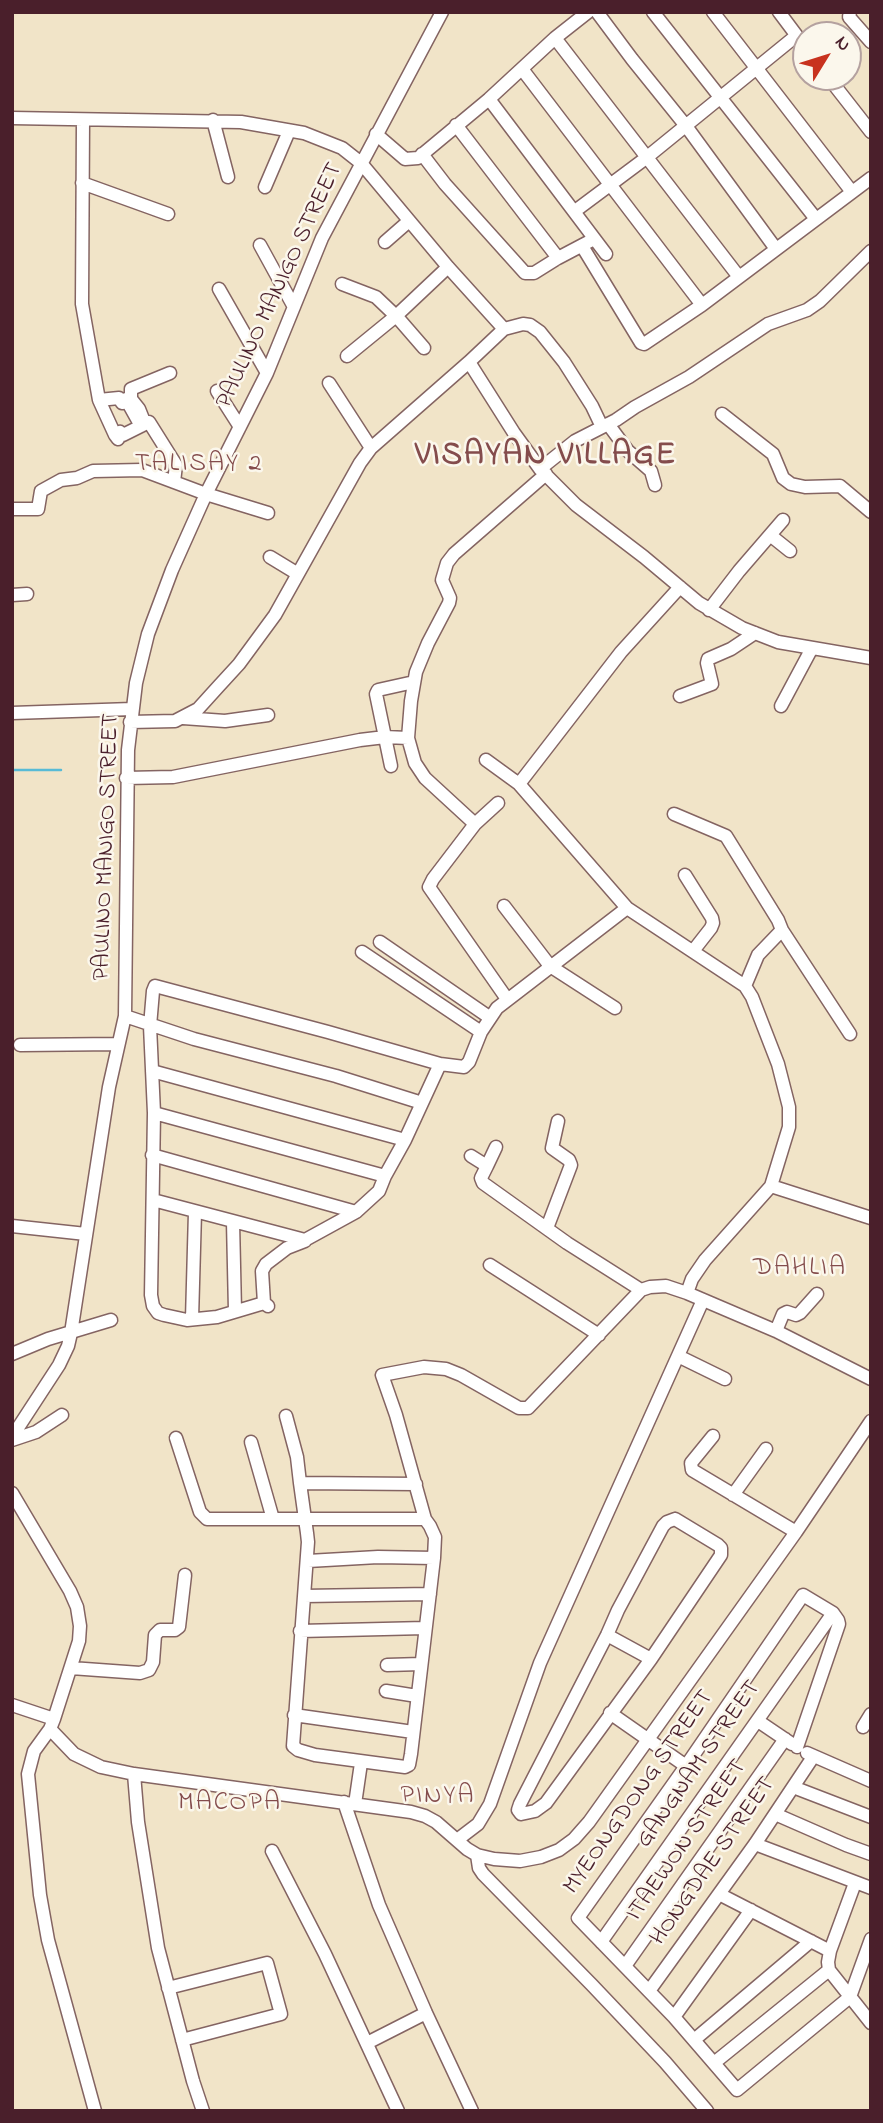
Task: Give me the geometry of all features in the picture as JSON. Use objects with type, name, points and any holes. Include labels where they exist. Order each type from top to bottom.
[{"type":"street","name":"PAULINO MANIGO STREET","points":[[12,1438],[60,1366],[68,1346],[108,1087],[125,1016],[126,778],[136,683],[148,634],[172,570],[206,494],[267,373],[321,238],[442,12]]},
{"type":"street","points":[[376,134],[405,159],[414,159],[489,99],[555,38],[588,12]]},
{"type":"street","points":[[597,12],[686,126],[776,249]]},
{"type":"street","points":[[653,12],[816,219]]},
{"type":"street","points":[[713,12],[852,192]]},
{"type":"street","points":[[779,12],[792,30]]},
{"type":"street","points":[[850,12],[849,17],[871,42]]},
{"type":"street","points":[[555,38],[738,277]]},
{"type":"street","points":[[575,211],[646,158],[792,39]]},
{"type":"street","points":[[522,69],[702,305]]},
{"type":"street","points":[[839,91],[871,132]]},
{"type":"street","points":[[489,99],[606,254]]},
{"type":"street","points":[[12,118],[213,120],[241,122],[320,138],[342,148],[361,163],[504,329]]},
{"type":"street","points":[[83,120],[82,304],[99,400],[117,437],[120,432],[123,435],[149,422],[176,465],[174,482]]},
{"type":"street","points":[[213,120],[228,177]]},
{"type":"street","points":[[456,125],[558,258]]},
{"type":"street","points":[[265,187],[289,131]]},
{"type":"street","points":[[422,154],[445,184],[525,273],[534,273],[594,239]]},
{"type":"street","points":[[582,246],[641,343],[647,343],[871,178]]},
{"type":"street","points":[[82,183],[167,214]]},
{"type":"street","points":[[385,243],[409,221]]},
{"type":"street","points":[[260,244],[294,307]]},
{"type":"street","points":[[475,824],[425,778],[415,763],[408,738],[416,672],[449,603],[450,598],[442,580],[447,563],[575,441],[689,377],[768,324],[807,310],[820,301],[871,251]]},
{"type":"street","points":[[347,356],[396,316],[448,267]]},
{"type":"street","points":[[342,284],[376,297],[424,348]]},
{"type":"street","points":[[219,289],[267,373]]},
{"type":"street","points":[[183,718],[198,709],[239,664],[275,615],[371,448],[504,329],[523,324],[540,332],[564,362],[605,426],[651,471],[655,485]]},
{"type":"street","points":[[469,362],[514,433],[543,472],[588,516],[709,610],[755,634],[778,642],[871,658]]},
{"type":"street","points":[[129,400],[131,389],[170,373]]},
{"type":"street","points":[[329,383],[371,448]]},
{"type":"street","points":[[217,391],[240,427]]},
{"type":"street","points":[[99,400],[119,398],[122,403],[129,400]]},
{"type":"street","points":[[129,400],[139,409],[143,425]]},
{"type":"street","points":[[722,414],[773,454],[783,478],[791,484],[805,487],[841,486],[871,512]]},
{"type":"street","points":[[12,509],[38,509],[41,491],[61,480],[77,478],[93,471],[142,470],[268,513]]},
{"type":"street","points":[[709,610],[783,520]]},
{"type":"street","points":[[769,536],[790,551]]},
{"type":"street","points":[[270,557],[298,574]]},
{"type":"street","points":[[519,784],[621,652],[680,587]]},
{"type":"street","points":[[12,595],[27,594]]},
{"type":"street","points":[[680,696],[712,684],[708,659],[755,634]]},
{"type":"street","points":[[781,706],[812,648]]},
{"type":"street","points":[[391,766],[376,694],[378,690],[414,682]]},
{"type":"street","points":[[12,713],[131,716],[166,722],[183,718],[225,721],[268,715]]},
{"type":"street","points":[[126,778],[173,776],[360,740],[408,738]]},
{"type":"street","points":[[486,760],[519,784],[627,908],[746,986],[778,1063],[789,1107],[789,1127],[771,1186],[705,1259],[692,1279],[687,1293]]},
{"type":"street","points":[[498,803],[475,824],[429,887],[507,999]]},
{"type":"street","points":[[674,814],[726,836],[782,930],[850,1034]]},
{"type":"street","points":[[685,876],[713,923],[693,951]]},
{"type":"street","points":[[503,906],[550,966],[615,1008]]},
{"type":"street","points":[[440,1064],[379,1191],[356,1212],[305,1241],[286,1248],[266,1264],[262,1271],[266,1305],[217,1317],[192,1319],[158,1313],[152,1303],[154,1113],[150,1026],[155,986],[460,1068],[466,1066],[489,1017],[507,999],[627,908]]},
{"type":"street","points":[[746,986],[758,955],[782,930]]},
{"type":"street","points":[[380,942],[489,1017]]},
{"type":"street","points":[[362,952],[481,1032]]},
{"type":"street","points":[[125,1016],[194,1039],[336,1076],[422,1103]]},
{"type":"street","points":[[20,1045],[118,1044]]},
{"type":"street","points":[[152,1071],[405,1140]]},
{"type":"street","points":[[154,1113],[385,1176]]},
{"type":"street","points":[[547,1228],[571,1165],[569,1160],[552,1148],[558,1121]]},
{"type":"street","points":[[496,1147],[481,1178],[483,1183],[567,1243],[641,1290]]},
{"type":"street","points":[[152,1155],[356,1212]]},
{"type":"street","points":[[471,1156],[486,1166]]},
{"type":"street","points":[[771,1186],[871,1218]]},
{"type":"street","points":[[153,1200],[305,1241]]},
{"type":"street","points":[[192,1319],[195,1212]]},
{"type":"street","points":[[233,1222],[235,1311]]},
{"type":"street","points":[[12,1226],[86,1234]]},
{"type":"street","points":[[490,1265],[598,1335]]},
{"type":"street","points":[[286,1416],[297,1457],[308,1542],[293,1746],[298,1750],[361,1762],[408,1766],[435,1537],[425,1519],[382,1375],[424,1367],[446,1369],[524,1409],[534,1403],[641,1290],[657,1285],[687,1293],[776,1331],[871,1378]]},
{"type":"street","points":[[776,1331],[783,1314],[800,1313],[817,1294]]},
{"type":"street","points":[[457,1840],[478,1824],[489,1804],[540,1663],[703,1300]]},
{"type":"street","points":[[12,1354],[48,1339],[111,1320]]},
{"type":"street","points":[[678,1356],[725,1380]]},
{"type":"street","points":[[12,1438],[36,1432],[62,1415]]},
{"type":"street","points":[[12,1705],[52,1724],[62,1744],[86,1762],[134,1774],[350,1803],[425,1816],[477,1855],[520,1861],[541,1857],[559,1850],[575,1839],[589,1822],[796,1532],[871,1420]]},
{"type":"street","points":[[713,1436],[691,1463],[691,1468],[796,1532]]},
{"type":"street","points":[[176,1438],[204,1517],[425,1519]]},
{"type":"street","points":[[251,1442],[273,1519]]},
{"type":"street","points":[[733,1494],[765,1450]]},
{"type":"street","points":[[300,1483],[416,1484]]},
{"type":"street","points":[[12,1493],[70,1591],[77,1607],[80,1626],[79,1641],[52,1724],[34,1751],[28,1774],[40,1895],[48,1940],[95,2111]]},
{"type":"street","points":[[676,1519],[721,1548],[721,1555],[652,1659],[546,1803],[535,1811],[521,1814],[520,1804],[607,1635],[667,1522],[676,1519]]},
{"type":"street","points":[[307,1561],[378,1557],[434,1558]]},
{"type":"street","points":[[71,1668],[140,1673],[149,1670],[153,1662],[155,1635],[160,1630],[175,1630],[179,1627],[185,1575]]},
{"type":"street","points":[[304,1596],[430,1594]]},
{"type":"street","name":"MYEONGDONG STREET","points":[[833,1613],[803,1595],[578,1917],[674,2017],[737,2090],[850,1997]]},
{"type":"street","points":[[797,1747],[839,1624],[833,1613]]},
{"type":"street","name":"GANGNAM STREET","points":[[601,1942],[833,1613]]},
{"type":"street","points":[[300,1631],[425,1628]]},
{"type":"street","points":[[607,1635],[652,1659]]},
{"type":"street","points":[[387,1665],[421,1664]]},
{"type":"street","points":[[386,1691],[417,1696]]},
{"type":"street","points":[[610,1713],[686,1766]]},
{"type":"street","points":[[863,1727],[871,1714]]},
{"type":"street","points":[[294,1715],[413,1732]]},
{"type":"street","points":[[758,1721],[813,1757],[871,1782]]},
{"type":"street","name":"ITAEWON STREET","points":[[625,1966],[785,1739]]},
{"type":"street","name":"HONGDAE STREET","points":[[649,1991],[755,1844],[813,1757]]},
{"type":"street","points":[[361,1762],[350,1803],[379,1905],[472,2111]]},
{"type":"street","points":[[134,1774],[138,1822],[158,1948],[203,2111]]},
{"type":"street","points":[[793,1787],[871,1817]]},
{"type":"street","points":[[775,1814],[871,1854]]},
{"type":"street","points":[[755,1844],[871,1888]]},
{"type":"street","points":[[272,1851],[398,2111]]},
{"type":"street","points":[[477,1855],[479,1868],[484,1874],[593,1985],[707,2111]]},
{"type":"street","points":[[855,1883],[828,1962],[829,1970],[871,2023]]},
{"type":"street","points":[[719,1894],[830,1951]]},
{"type":"street","points":[[674,2017],[751,1910]]},
{"type":"street","points":[[850,1997],[871,1940]]},
{"type":"street","points":[[694,2040],[811,1941]]},
{"type":"street","points":[[168,1988],[267,1963],[281,2014],[182,2040]]},
{"type":"street","points":[[714,2063],[829,1970]]},
{"type":"street","points":[[367,2043],[426,2013]]},
{"type":"waterway","points":[[12,770],[61,770]]},
{"type":"district","name":"VISAYAN VILLAGE","points":[[546,458]]},
{"type":"district","name":"TALISAY 2","points":[[199,466]]},
{"type":"district","name":"DAHLIA","points":[[800,1270]]},
{"type":"district","name":"PINYA","points":[[438,1798]]},
{"type":"district","name":"MACOPA","points":[[230,1805]]}]
